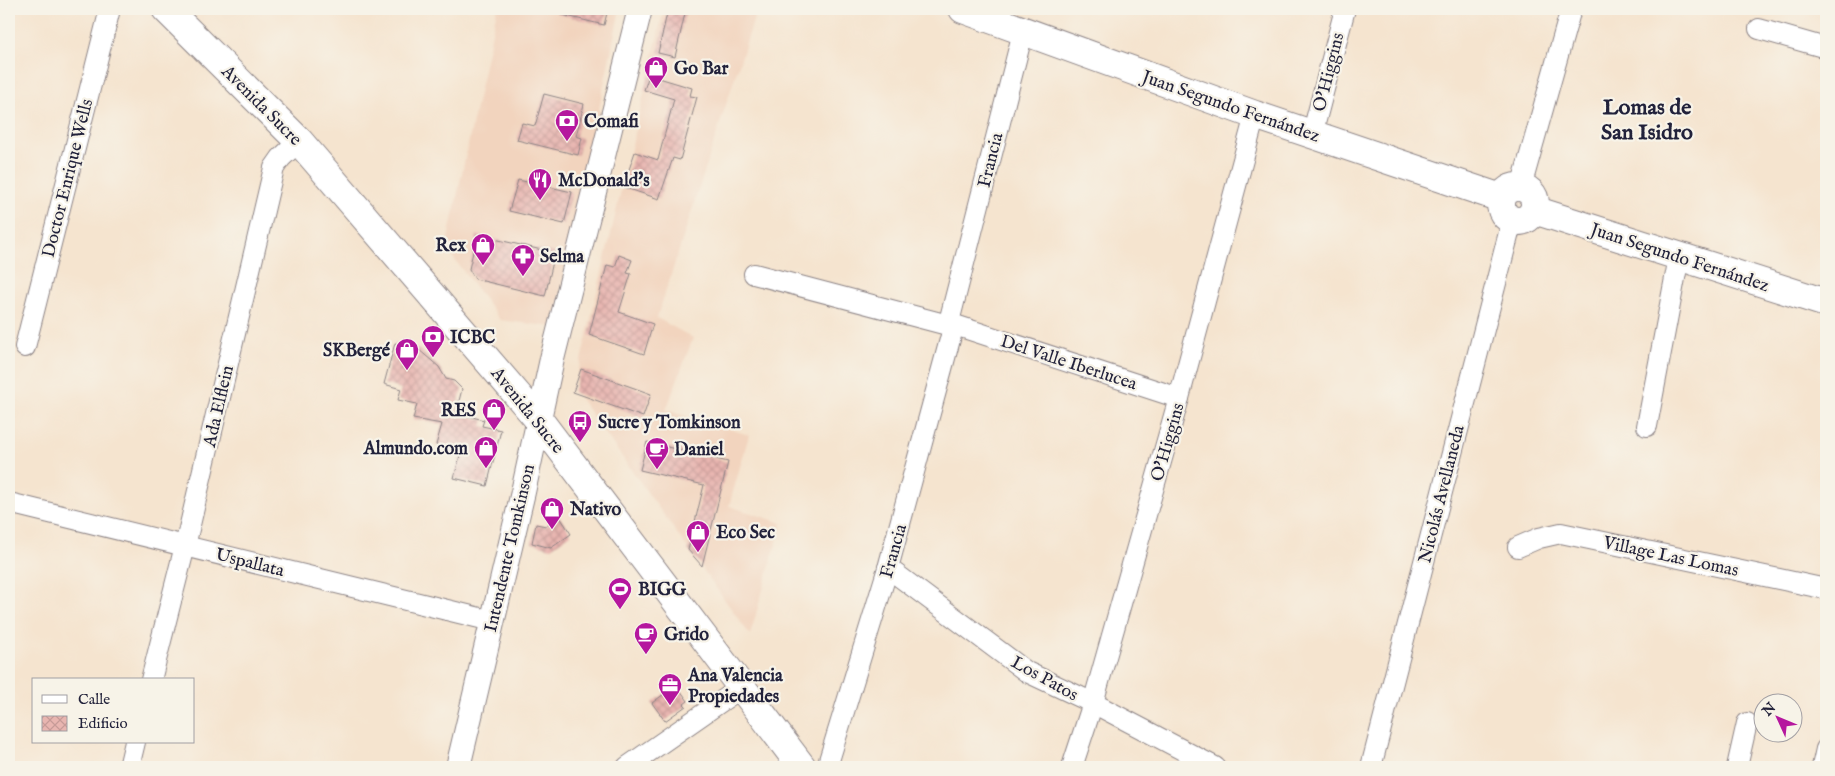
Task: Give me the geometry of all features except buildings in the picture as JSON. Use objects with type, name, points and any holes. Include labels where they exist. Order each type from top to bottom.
[{"type":"main road","name":"Avenida Sucre","points":[[166,9],[299,141],[539,420],[802,767]]},
{"type":"main road","name":"Juan Segundo Fernández","points":[[962,9],[999,15],[1023,32],[1255,115],[1517,204],[1826,303]]},
{"type":"street","name":"Doctor Enrique Wells","points":[[25,347],[110,9]]},
{"type":"street","name":"Intendente Tomkinson","points":[[458,767],[552,359],[640,9]]},
{"type":"street","name":"O'Higgins","points":[[1312,134],[1345,9]]},
{"type":"street","name":"Nicolás Avellaneda","points":[[1371,767],[1517,204],[1571,9]]},
{"type":"street","points":[[1758,29],[1826,48]]},
{"type":"street","name":"Francia","points":[[827,767],[888,568],[951,325],[1023,32]]},
{"type":"street","name":"O'Higgins","points":[[1072,767],[1093,703],[1179,398],[1255,115]]},
{"type":"street","name":"Ada Elflein","points":[[152,678],[185,546],[274,168],[281,158],[299,141]]},
{"type":"street","points":[[1647,426],[1679,256]]},
{"type":"street","name":"Del Valle Iberlucea","points":[[754,274],[807,286],[951,325],[1179,398]]},
{"type":"street","name":"Uspallata","points":[[9,502],[492,621]]},
{"type":"street","name":"Village Las Lomas","points":[[1518,547],[1539,538],[1561,533],[1826,589]]},
{"type":"street","name":"Los Patos","points":[[888,568],[1027,672],[1093,703],[1215,767]]},
{"type":"street","points":[[627,767],[742,687]]},
{"type":"street","points":[[1737,767],[1747,723]]},
{"type":"street","points":[[129,767],[135,744]]},
{"type":"street","points":[[1822,767],[1826,749]]},
{"type":"shaded area","points":[[497,9],[620,9],[553,327],[500,320],[446,248]]},
{"type":"shaded area","points":[[664,9],[757,9],[657,318],[693,338],[666,410],[749,435],[729,506],[782,523],[750,635],[574,390]]},
{"type":"place","name":"Go Bar","points":[[656,89]]},
{"type":"place","name":"Comafi","points":[[567,142]]},
{"type":"place","name":"McDonald's","points":[[540,201]]},
{"type":"place","name":"Rex","points":[[483,266]]},
{"type":"place","name":"Selma","points":[[523,277]]},
{"type":"place","name":"ICBC","points":[[433,358]]},
{"type":"place","name":"SKBergé","points":[[407,371]]},
{"type":"place","name":"RES","points":[[494,431]]},
{"type":"place","name":"Sucre y Tomkinson","points":[[580,443]]},
{"type":"place","name":"Almundo.com","points":[[486,469]]},
{"type":"place","name":"Daniel","points":[[657,470]]},
{"type":"place","name":"Nativo","points":[[552,530]]},
{"type":"place","name":"Eco Sec","points":[[698,553]]},
{"type":"place","name":"BIGG","points":[[620,610]]},
{"type":"place","name":"Grido","points":[[646,655]]},
{"type":"place","name":"Ana Valencia Propiedades","points":[[670,706]]},
{"type":"district","name":"Lomas de San Isidro","points":[[1647,118]]}]
